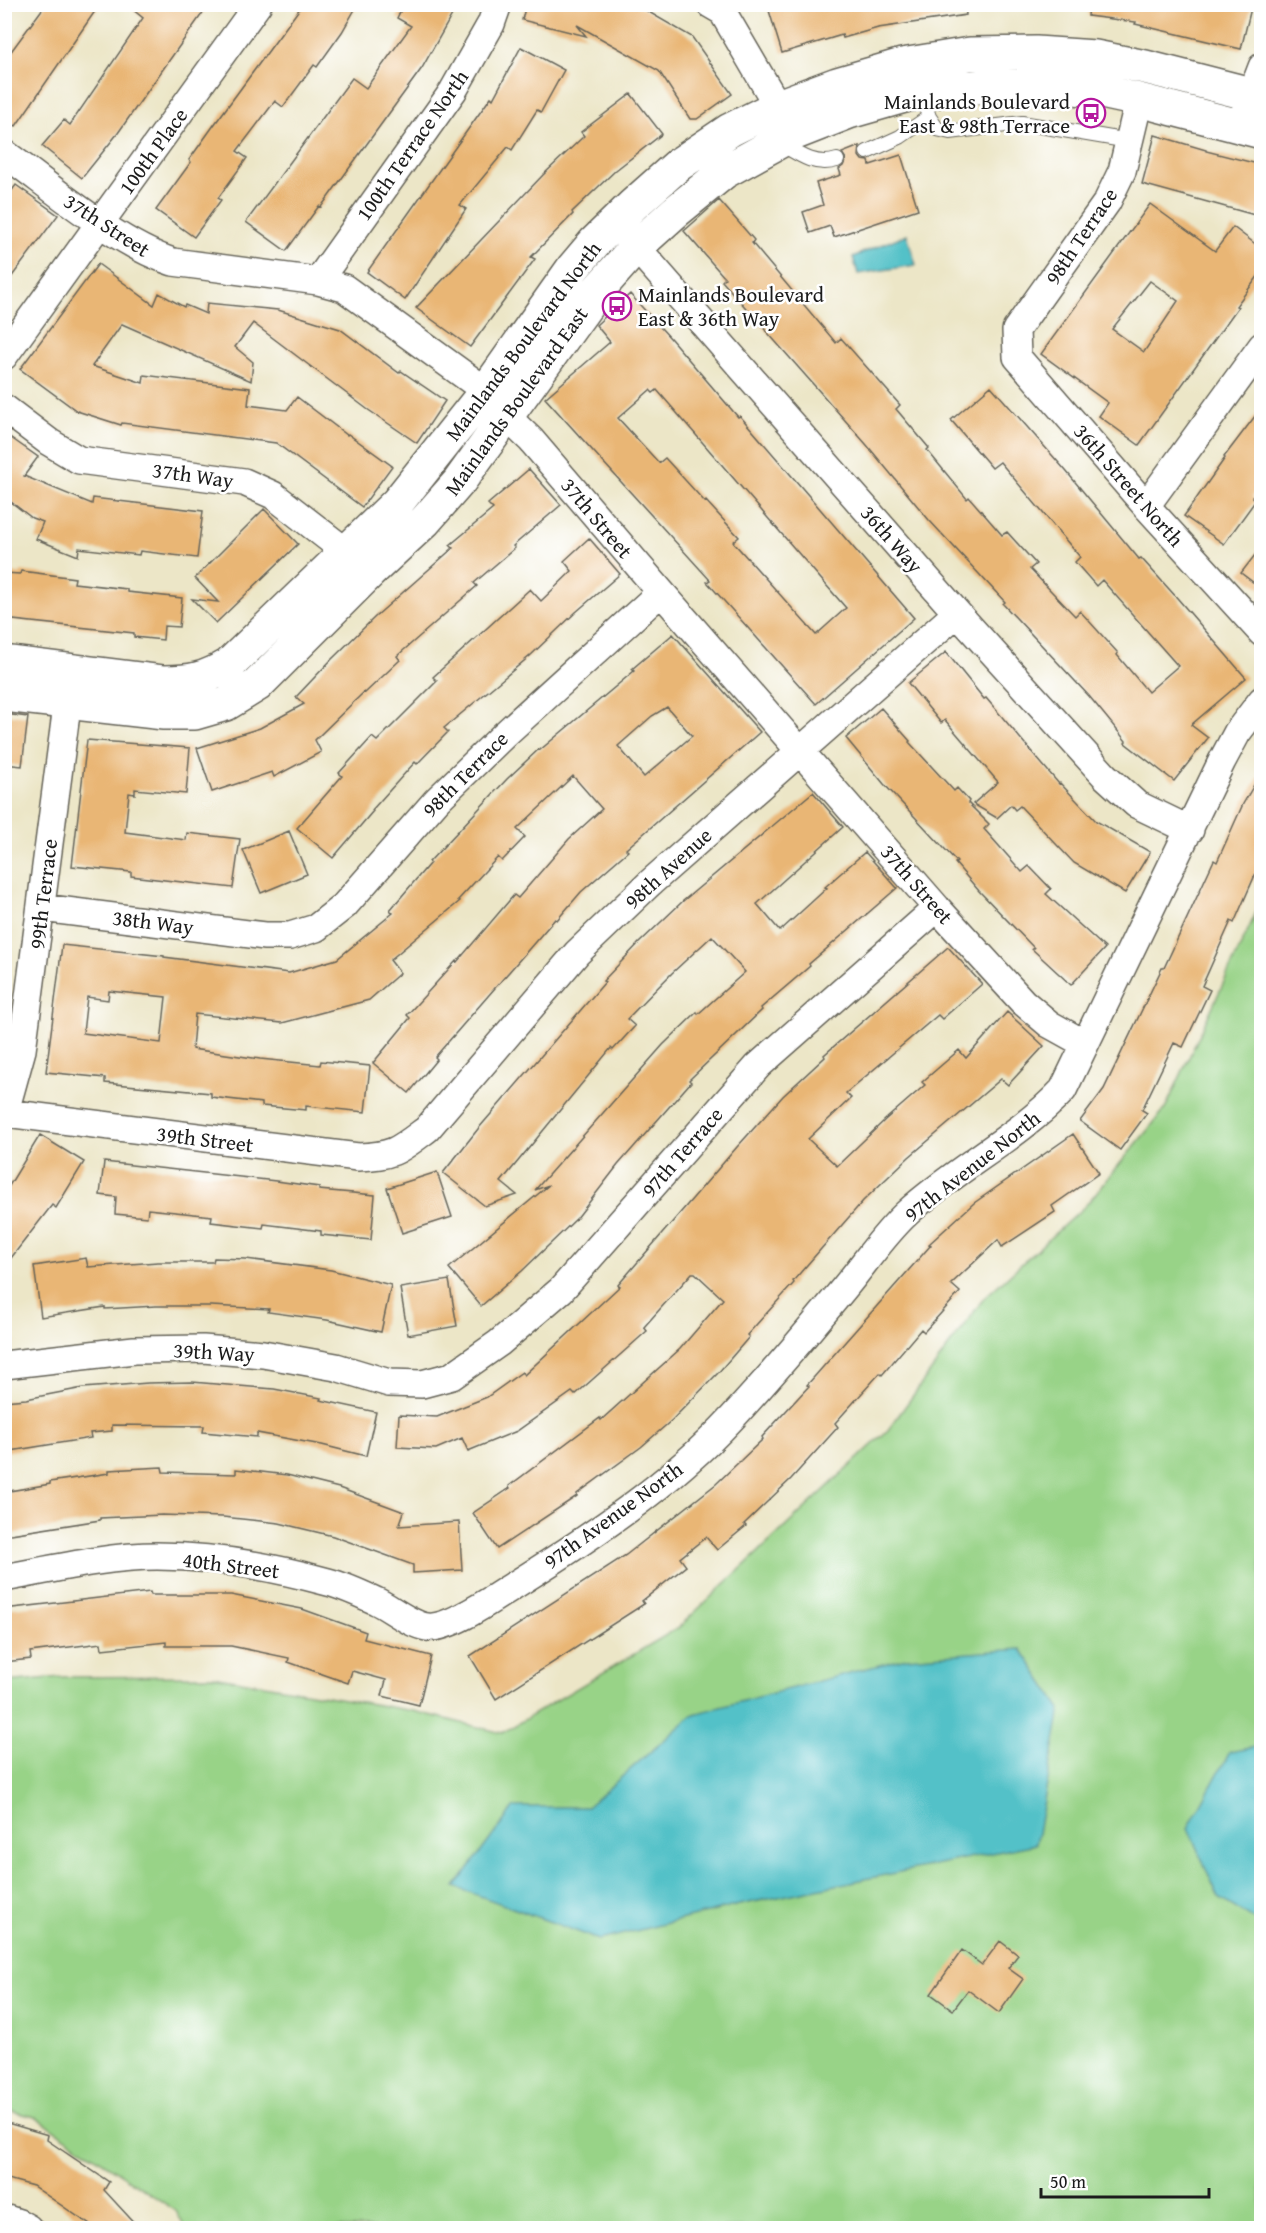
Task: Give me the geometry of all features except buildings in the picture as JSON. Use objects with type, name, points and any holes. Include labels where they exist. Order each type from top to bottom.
[{"type":"street","name":"100th Place","points":[[4,356],[258,4]]},
{"type":"street","name":"100th Terrace North","points":[[318,281],[453,91],[491,24],[498,4]]},
{"type":"street","points":[[718,7],[783,127]]},
{"type":"street","points":[[920,86],[970,54],[1036,53],[1095,57],[1258,86],[1250,129]]},
{"type":"street","name":"Mainlands Boulevard East","points":[[67,704],[164,713],[195,713],[226,704],[257,685],[359,562],[425,521],[459,482],[597,291],[636,247],[724,172],[783,127],[849,112],[908,95],[920,86],[960,88],[1016,85],[1088,89],[1250,129]]},
{"type":"street","name":"98th Terrace","points":[[1016,330],[1107,202],[1122,171],[1139,100]]},
{"type":"street","name":"Mainlands Boulevard North","points":[[4,662],[164,682],[188,682],[208,677],[229,665],[359,562],[397,503],[486,391],[573,268],[615,222],[678,165],[730,130],[783,127]]},
{"type":"street","name":"37th Street","points":[[4,153],[101,223],[152,256],[172,262],[318,281],[344,288],[486,391],[937,908],[1023,1002],[1048,1024],[1085,1044]]},
{"type":"street","name":"36th Way","points":[[615,222],[957,613],[1105,777],[1136,804],[1190,830]]},
{"type":"street","name":"36th Street North","points":[[1016,330],[1017,357],[1146,506],[1262,633]]},
{"type":"street","points":[[1146,506],[1262,346]]},
{"type":"street","name":"37th Way","points":[[4,408],[49,442],[79,459],[244,482],[273,495],[359,562]]},
{"type":"street","name":"98th Terrace","points":[[265,936],[290,936],[316,928],[344,906],[436,800],[661,592]]},
{"type":"street","name":"98th Avenue","points":[[403,1147],[427,1129],[577,953],[650,883],[957,613]]},
{"type":"street","name":"99th Terrace","points":[[5,1114],[22,1050],[73,670]]},
{"type":"street","points":[[4,695],[67,704]]},
{"type":"street","name":"97th Avenue North","points":[[448,1623],[479,1607],[569,1551],[650,1493],[729,1420],[804,1337],[906,1214],[975,1159],[1042,1112],[1063,1090],[1237,734],[1262,700]]},
{"type":"street","name":"38th Way","points":[[42,908],[265,936]]},
{"type":"street","name":"97th Terrace","points":[[422,1384],[452,1376],[499,1343],[561,1290],[758,1066],[937,908]]},
{"type":"street","name":"39th Street","points":[[5,1114],[358,1157],[385,1156],[403,1147]]},
{"type":"street","name":"39th Way","points":[[4,1365],[134,1350],[203,1349],[263,1354],[336,1367],[389,1383],[422,1384]]},
{"type":"street","name":"40th Street","points":[[4,1578],[85,1564],[155,1556],[219,1560],[281,1570],[332,1583],[376,1601],[428,1627],[448,1623]]},
{"type":"lane","points":[[920,86],[937,129],[950,132],[1022,123],[1129,141]]},
{"type":"lane","points":[[867,152],[900,137],[920,86]]},
{"type":"lane","points":[[783,127],[807,159],[828,163],[837,160]]},
{"type":"green space","points":[[1261,902],[1261,2228],[185,2228],[176,2211],[35,2117],[5,2110],[5,1682],[62,1677],[212,1676],[413,1711],[502,1733],[678,1628],[888,1430],[984,1298],[1086,1205],[1165,1109]]},
{"type":"water","points":[[907,234],[916,265],[858,274],[853,257]]},
{"type":"water","points":[[1021,1649],[1061,1709],[1036,1844],[739,1905],[600,1940],[455,1887],[514,1807],[587,1807],[694,1714],[906,1658]]},
{"type":"water","points":[[1262,1746],[1261,1924],[1219,1898],[1188,1828],[1230,1752]]},
{"type":"place","name":"Mainlands Boulevard East & 98th Terrace","points":[[1091,113]]},
{"type":"place","name":"Mainlands Boulevard East & 36th Way","points":[[617,306]]}]
